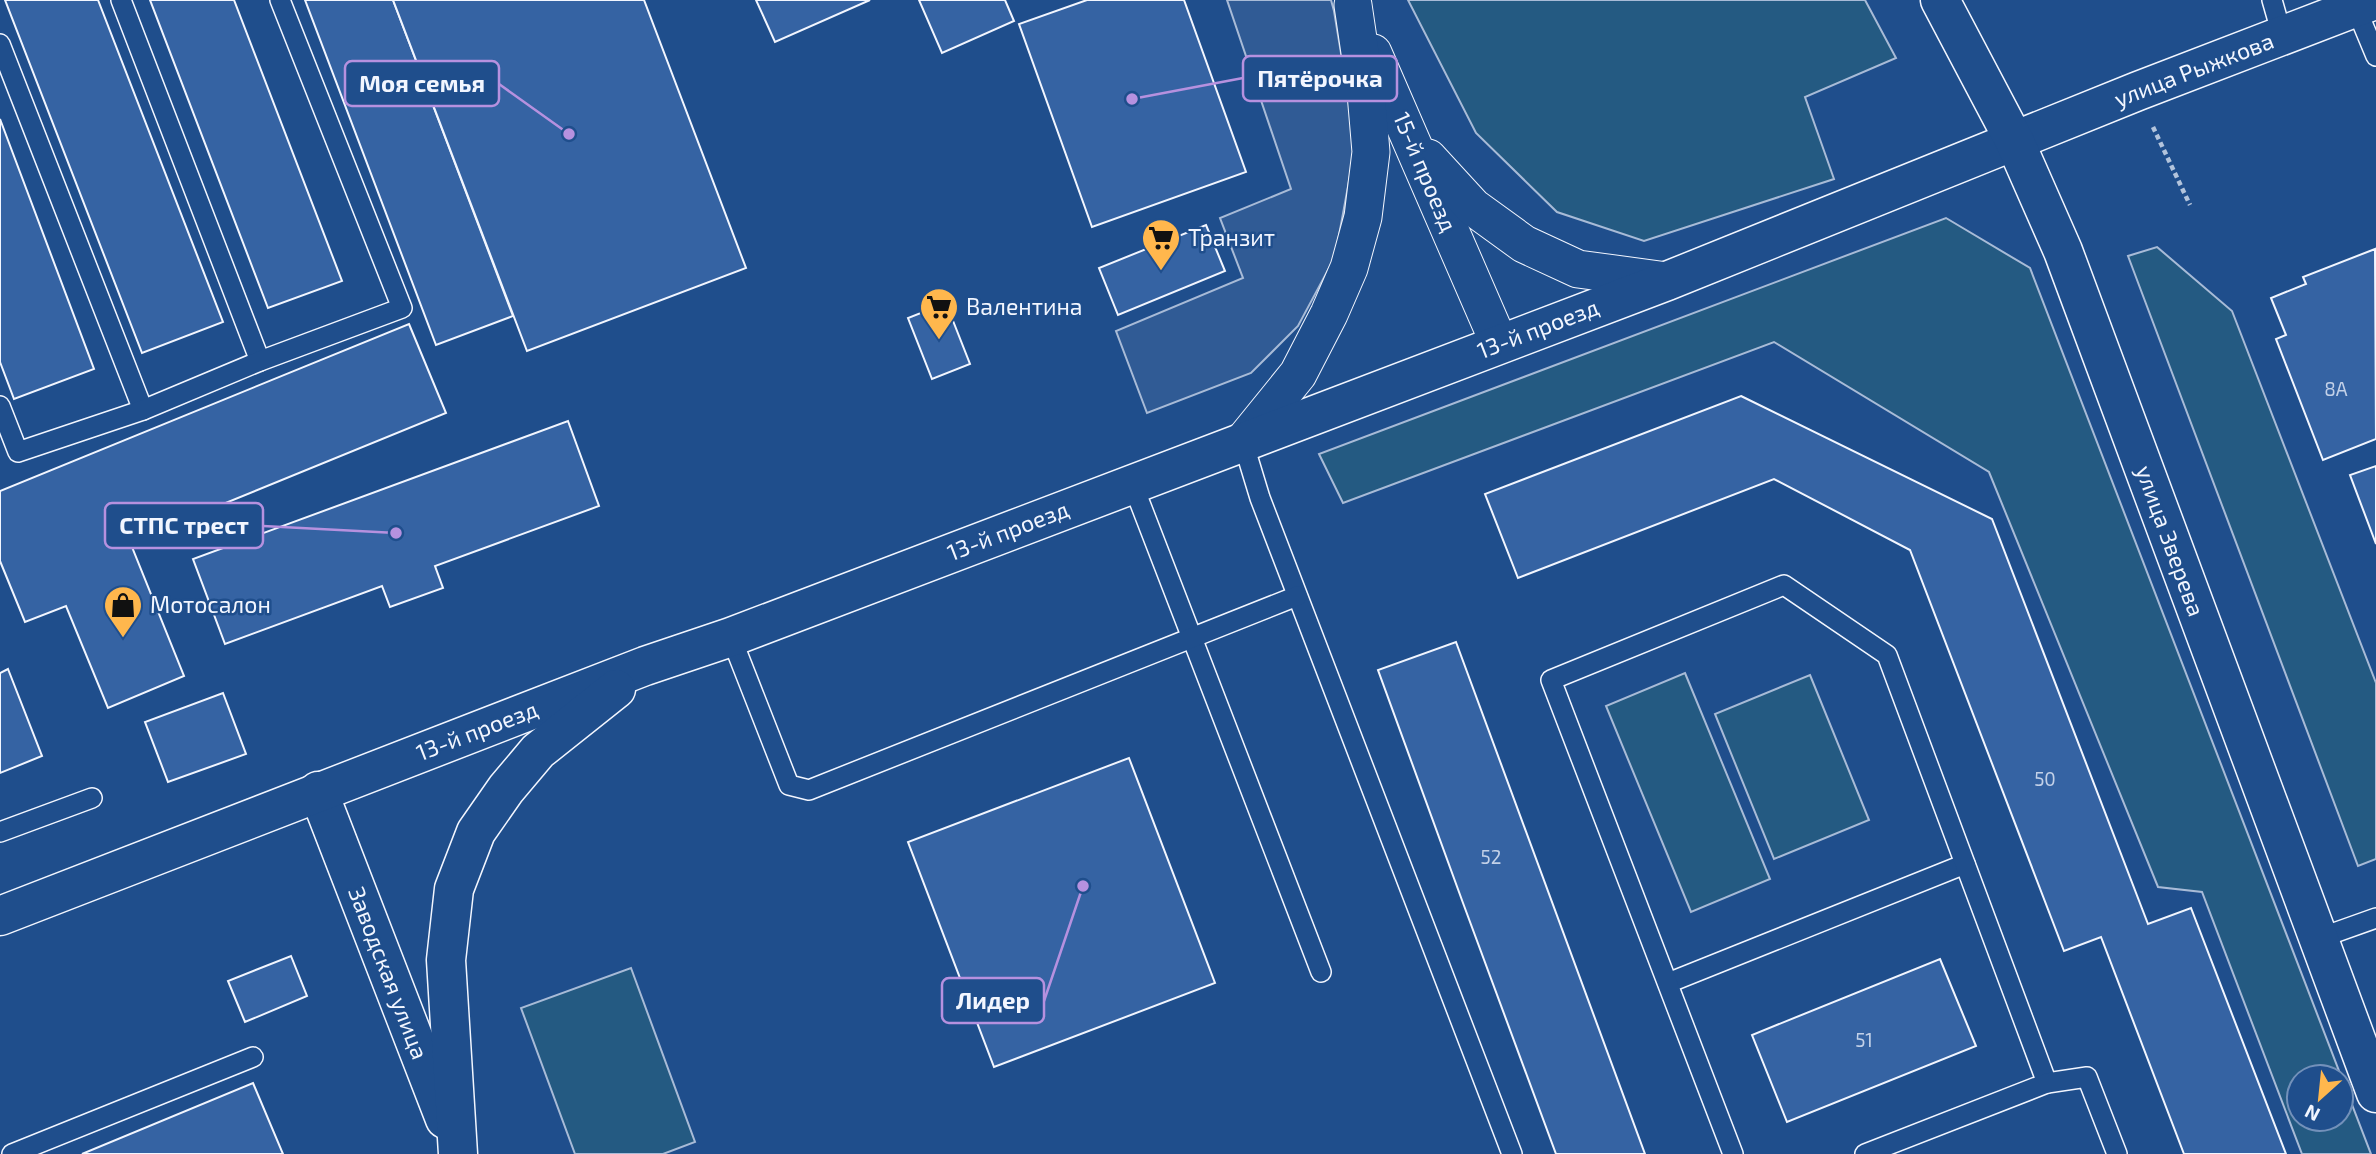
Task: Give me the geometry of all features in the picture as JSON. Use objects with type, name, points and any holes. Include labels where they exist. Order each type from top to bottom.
[{"type":"street","name":"улица Зверева","points":[[1940,0],[2014,142],[2063,251],[2376,1093]]},
{"type":"street","name":"15-й проезд","points":[[1352,2],[1499,343]]},
{"type":"street","points":[[1243,442],[1298,374],[1349,268],[1363,217],[1371,152],[1366,93],[1352,2]]},
{"type":"street","name":"улица Рыжкова","points":[[2014,142],[2277,18],[2366,4]]},
{"type":"street","points":[[1410,139],[1473,207],[1524,244],[1578,269],[1667,281]]},
{"type":"street","name":"13-й проезд","points":[[0,916],[645,666],[731,637],[1667,281],[2014,142]]},
{"type":"street","points":[[458,1154],[446,960],[454,889],[476,832],[506,789],[538,751],[645,666]]},
{"type":"street","name":"Заводская улица","points":[[318,791],[458,1154]]},
{"type":"lane","points":[[121,0],[260,361]]},
{"type":"lane","points":[[0,406],[18,452],[143,410],[260,361],[402,308],[280,0]]},
{"type":"lane","points":[[2366,4],[2376,56]]},
{"type":"lane","points":[[0,44],[143,410]]},
{"type":"lane","points":[[1243,442],[1260,498],[1297,596],[1512,1154]]},
{"type":"lane","points":[[1132,485],[1321,972]]},
{"type":"lane","points":[[1733,1154],[1551,680],[1784,585],[1887,655],[2047,1083]]},
{"type":"lane","points":[[731,637],[789,785],[809,790],[1297,596]]},
{"type":"lane","points":[[0,832],[92,798]]},
{"type":"lane","points":[[1668,983],[1965,864]]},
{"type":"lane","points":[[2317,939],[2376,918]]},
{"type":"lane","points":[[12,1154],[253,1057]]},
{"type":"lane","points":[[1866,1154],[2047,1083],[2087,1077],[2117,1154]]},
{"type":"path","points":[[2152,125],[2190,205]]},
{"type":"shaded area","points":[[1227,0],[1331,0],[1356,143],[1335,257],[1298,326],[1251,373],[1147,413],[1116,331],[1243,278],[1220,218],[1291,189]]},
{"type":"shaded area","points":[[1408,0],[1865,0],[1896,58],[1805,97],[1834,179],[1644,241],[1557,212],[1476,133]]},
{"type":"shaded area","points":[[1946,218],[2030,268],[2336,1063],[2285,1063],[2285,1109],[2202,892],[2158,887],[1989,472],[1774,342],[1343,503],[1319,454]]},
{"type":"shaded area","points":[[2157,247],[2232,311],[2376,683],[2376,859],[2358,866],[2128,256]]},
{"type":"shaded area","points":[[1685,673],[1770,879],[1691,912],[1606,706]]},
{"type":"shaded area","points":[[1810,675],[1869,820],[1774,859],[1715,714]]},
{"type":"shaded area","points":[[631,968],[695,1142],[663,1154],[575,1154],[521,1008]]},
{"type":"shaded area","points":[[2355,1112],[2371,1154],[2302,1154],[2294,1133],[2355,1133]]},
{"type":"building","points":[[5,0],[98,0],[223,322],[142,353]]},
{"type":"building","points":[[150,0],[234,0],[342,281],[268,308]]},
{"type":"building","points":[[305,0],[393,0],[513,316],[436,345]]},
{"type":"building","points":[[393,0],[644,0],[746,268],[527,351]]},
{"type":"building","points":[[756,0],[870,0],[775,42]]},
{"type":"building","points":[[919,0],[1005,0],[1014,21],[942,53]]},
{"type":"building","points":[[1087,0],[1184,0],[1246,172],[1092,227],[1019,24]]},
{"type":"building","points":[[0,119],[94,369],[14,399],[0,362]]},
{"type":"building","points":[[1206,225],[1225,271],[1118,315],[1099,268]]},
{"type":"building","points":[[2375,249],[2376,439],[2323,460],[2276,339],[2286,335],[2271,298],[2306,284],[2303,277]]},
{"type":"building","name":"Валентина","points":[[946,303],[970,364],[932,379],[908,318]]},
{"type":"building","points":[[409,324],[446,413],[130,542],[184,676],[108,708],[66,606],[25,622],[0,561],[0,491]]},
{"type":"building","points":[[1741,396],[1992,519],[2148,924],[2191,908],[2286,1154],[2184,1154],[2101,937],[2064,951],[1910,550],[1774,479],[1518,578],[1485,494]]},
{"type":"building","points":[[568,421],[599,506],[435,566],[443,588],[390,607],[382,586],[225,644],[193,559]]},
{"type":"building","points":[[2376,466],[2376,544],[2350,475]]},
{"type":"building","points":[[1456,642],[1645,1154],[1556,1154],[1463,903],[1378,670]]},
{"type":"building","points":[[8,669],[42,756],[0,773],[0,673]]},
{"type":"building","points":[[223,693],[246,754],[168,782],[145,722]]},
{"type":"building","points":[[1129,758],[1215,983],[994,1067],[908,842]]},
{"type":"building","points":[[291,956],[307,996],[245,1022],[228,981]]},
{"type":"building","points":[[1940,959],[1976,1046],[1787,1122],[1752,1035]]},
{"type":"building","points":[[253,1083],[283,1154],[82,1154]]},
{"type":"place","name":"Пятёрочка","points":[[1132,99]]},
{"type":"place","name":"Моя семья","points":[[569,134]]},
{"type":"place","name":"Транзит","points":[[1161,272]]},
{"type":"place","name":"Валентина","points":[[939,341]]},
{"type":"place","name":"СТПС трест","points":[[396,533]]},
{"type":"place","name":"Мотосалон","points":[[123,639]]},
{"type":"place","name":"Лидер","points":[[1083,886]]}]
